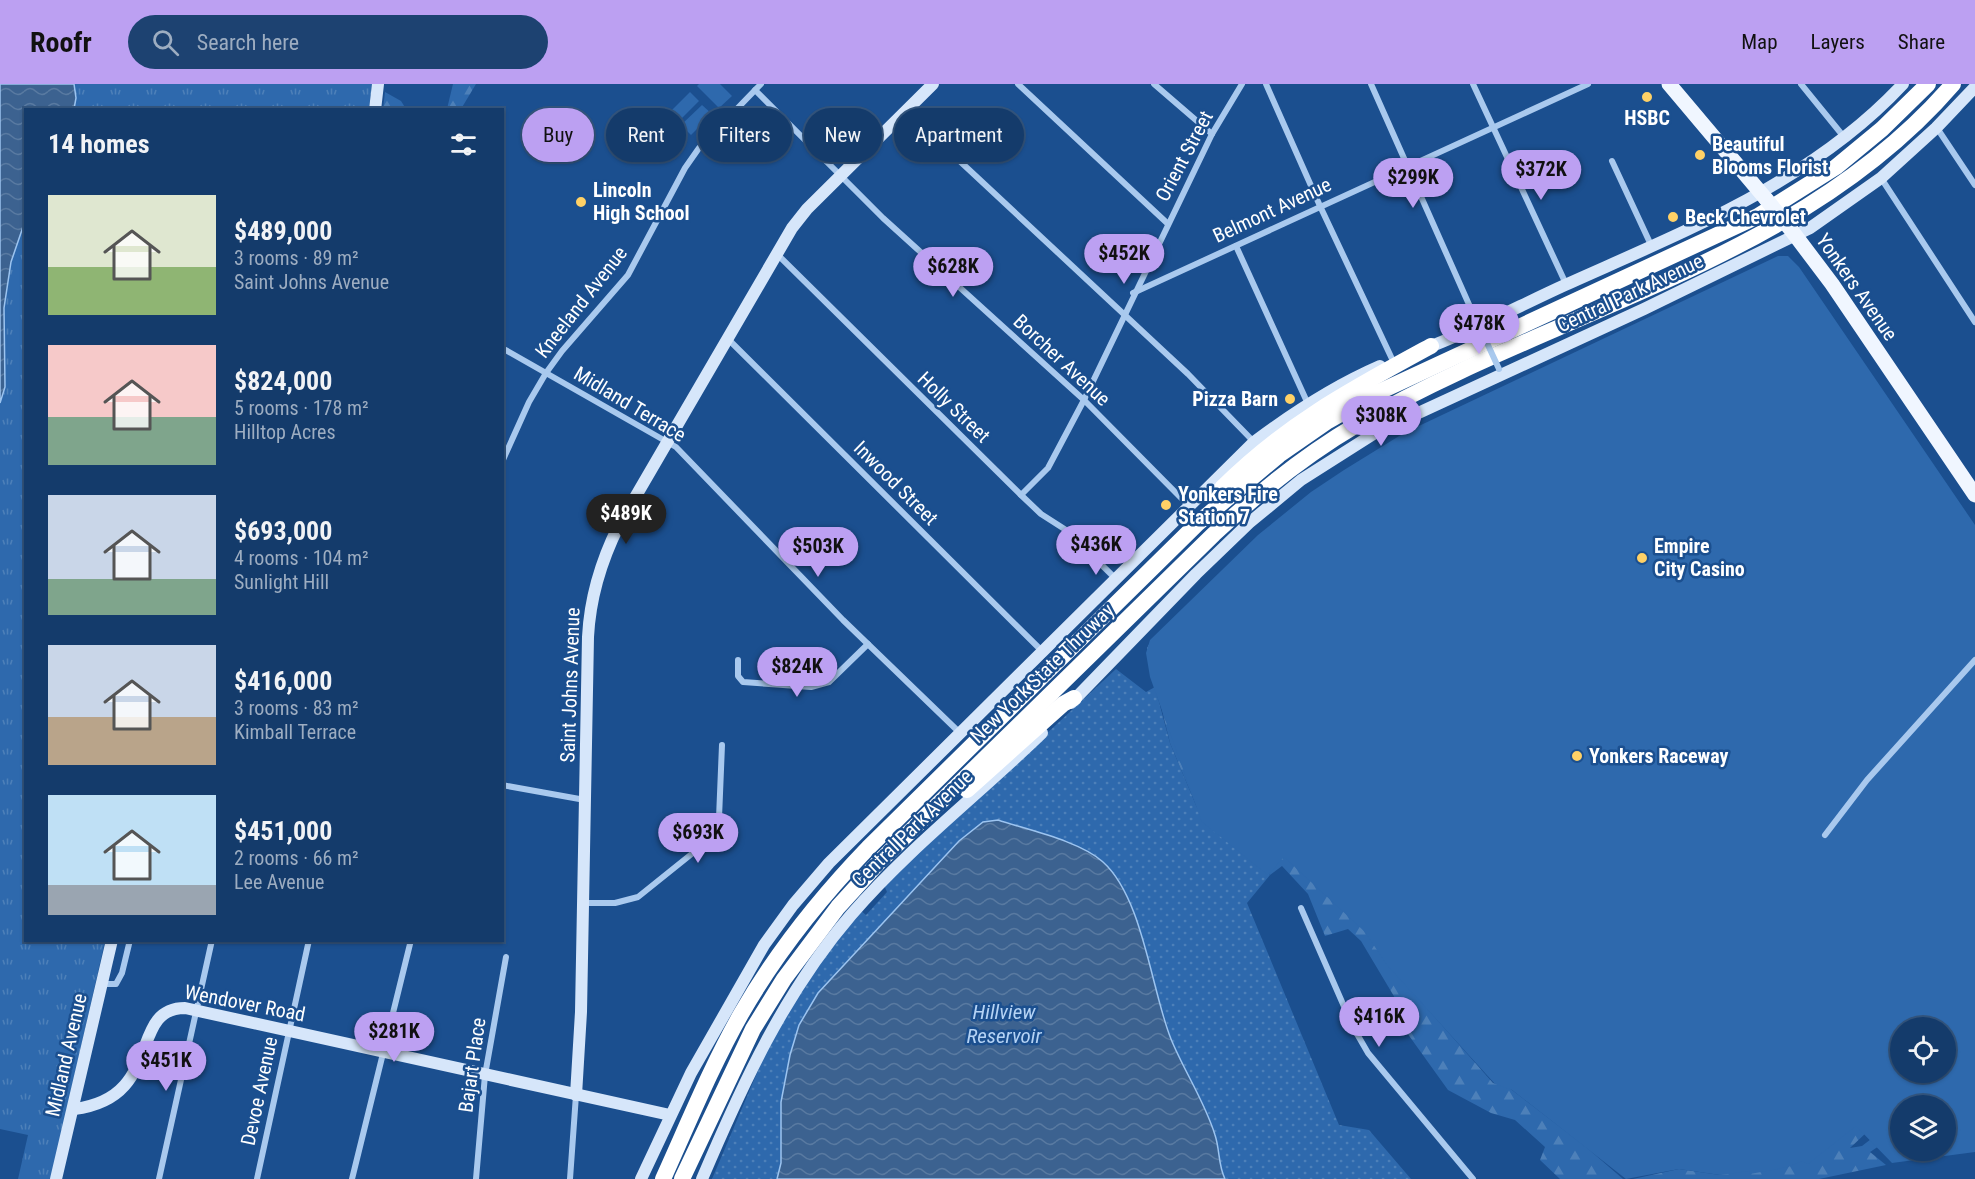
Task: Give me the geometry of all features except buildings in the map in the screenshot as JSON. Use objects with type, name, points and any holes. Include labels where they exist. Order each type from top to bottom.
[{"type":"highway","name":"New York State Thruway","points":[[663,1179],[740,1015],[772,964],[808,915],[868,848],[1198,523],[1279,455],[1328,421],[1379,392],[1758,216],[1844,161],[1882,129],[1928,84]]},
{"type":"highway","name":"New York State Thruway","points":[[682,1179],[739,1056],[784,979],[838,907],[935,807],[1228,521],[1306,457],[1410,396],[1766,232],[1818,201],[1866,166],[1953,84]]},
{"type":"highway","points":[[1941,97],[1960,84]]},
{"type":"highway","points":[[1198,523],[1213,498],[1258,453],[1287,430],[1431,346]]},
{"type":"highway","points":[[935,807],[958,797],[1063,704],[1074,698]]},
{"type":"main road","points":[[375,108],[378,84]]},
{"type":"main road","name":"Saint Johns Avenue","points":[[909,108],[933,84]]},
{"type":"main road","name":"Yonkers Avenue","points":[[1669,84],[1763,196],[1832,284],[1975,495]]},
{"type":"main road","name":"Central Park Avenue","points":[[641,1179],[670,1115],[764,945],[793,905],[829,863],[959,732],[1254,442],[1344,382],[1480,328],[1566,285],[1763,196],[1845,138],[1903,84]]},
{"type":"main road","name":"Central Park Avenue","points":[[702,1179],[758,1054],[789,1000],[843,925],[891,872],[1017,758],[1249,523],[1301,480],[1375,433],[1499,372],[1644,309],[1793,234],[1881,178],[1936,128],[1975,87]]},
{"type":"main road","name":"Saint Johns Avenue","points":[[576,1095],[584,903],[588,637],[593,598],[613,537],[776,254],[802,215],[894,123]]},
{"type":"main road","name":"Midland Avenue","points":[[57,1179],[112,942]]},
{"type":"main road","name":"Wendover Road","points":[[74,1109],[100,1104],[126,1085],[140,1065],[152,1027],[162,1013],[180,1008],[670,1115]]},
{"type":"street","name":"Kneeland Avenue","points":[[504,457],[528,402],[546,373],[562,351],[628,275],[672,191],[699,148],[761,84]]},
{"type":"street","points":[[1018,84],[1167,223]]},
{"type":"street","points":[[1154,84],[1212,134]]},
{"type":"street","name":"Orient Street","points":[[1021,495],[1048,468],[1084,400],[1167,223],[1212,134],[1242,84]]},
{"type":"street","points":[[1266,84],[1393,361]]},
{"type":"street","points":[[1371,84],[1499,372]]},
{"type":"street","points":[[1473,84],[1566,285]]},
{"type":"street","name":"Belmont Avenue","points":[[1133,293],[1588,84]]},
{"type":"street","points":[[1801,84],[1845,138]]},
{"type":"street","name":"Borcher Avenue","points":[[755,90],[884,218],[1084,400],[1189,506]]},
{"type":"street","points":[[1936,128],[1975,185]]},
{"type":"street","points":[[1612,161],[1651,246]]},
{"type":"street","points":[[961,162],[1188,374],[1254,442]]},
{"type":"street","points":[[1881,178],[1975,322]]},
{"type":"street","points":[[1236,246],[1308,404]]},
{"type":"street","name":"Holly Street","points":[[776,254],[784,259],[1021,495],[1041,514],[1066,530],[1115,578]]},
{"type":"street","name":"Inwood Street","points":[[727,339],[735,344],[1042,651]]},
{"type":"street","name":"Midland Terrace","points":[[504,349],[676,447],[868,644],[959,732]]},
{"type":"street","points":[[738,660],[738,676],[743,682],[811,687],[829,682],[868,644]]},
{"type":"street","points":[[1825,835],[1867,780],[1975,660]]},
{"type":"street","points":[[584,903],[615,903],[638,897],[709,840],[716,830],[719,818],[722,745]]},
{"type":"street","points":[[504,785],[585,800]]},
{"type":"street","points":[[1301,908],[1353,1027],[1368,1053],[1473,1179]]},
{"type":"street","points":[[103,984],[116,984],[122,973],[130,942]]},
{"type":"street","points":[[159,1179],[212,942]]},
{"type":"street","name":"Devoe Avenue","points":[[257,1179],[309,942]]},
{"type":"street","points":[[352,1179],[411,942]]},
{"type":"street","name":"Bajart Place","points":[[476,1179],[485,1075],[506,957]]},
{"type":"street","name":"Saint Johns Avenue","points":[[570,1179],[576,1095]]},
{"type":"green space","points":[[0,84],[372,84],[369,108],[24,108],[24,942],[105,942],[51,1179],[18,1179],[28,1135],[0,1129]]},
{"type":"green space","points":[[453,84],[476,84],[462,108],[447,108]]},
{"type":"green space","points":[[699,84],[720,84],[732,96],[719,108],[697,86]]},
{"type":"green space","points":[[385,92],[401,101],[405,108],[383,108]]},
{"type":"green space","points":[[690,92],[699,101],[686,114],[686,108],[674,108]]},
{"type":"green space","points":[[698,109],[698,128],[691,135],[686,130],[686,120]]},
{"type":"green space","name":"Yonkers Raceway","points":[[1778,256],[1788,256],[1799,267],[1975,525],[1975,1152],[1956,1155],[1956,1095],[1890,1095],[1890,1161],[1856,1126],[1808,1164],[1802,1161],[1788,1167],[1750,1174],[1749,1171],[1720,1175],[1679,1169],[1626,1179],[1512,1090],[1495,1084],[1387,965],[1365,932],[1284,857],[1268,875],[1202,822],[1150,677],[1146,653],[1150,640],[1258,535],[1311,492],[1404,433]]},
{"type":"green space","points":[[1151,641],[1284,855],[1365,930],[1386,962],[1493,1083],[1508,1087],[1586,1147],[1623,1179],[1560,1179],[1540,1160],[1545,1147],[1515,1120],[1491,1113],[1448,1090],[1387,1005],[1395,998],[1361,941],[1348,929],[1325,936],[1308,894],[1282,866],[1270,875],[1203,822],[1170,743],[1147,648]]},
{"type":"green space","points":[[1116,669],[1146,692],[1155,687],[1170,743],[1203,822],[1270,875],[1247,903],[1339,1125],[1369,1130],[1411,1179],[1225,1179],[1221,1171],[1215,1135],[1171,1038],[1131,905],[890,918],[845,963],[777,1179],[712,1179],[765,1054],[790,1004],[860,910],[866,915],[887,892],[884,885]]},
{"type":"green space","points":[[1890,1078],[1890,1083],[1894,1083],[1868,1131],[1850,1148],[1862,1146],[1875,1136],[1885,1142],[1870,1152],[1886,1165],[1819,1179],[1633,1179],[1679,1169],[1720,1175]]},
{"type":"water","points":[[0,84],[74,84],[76,98],[74,108],[24,108],[24,224],[11,262],[4,308],[5,387],[0,403]]},
{"type":"water","name":"Hillview Reservoir","points":[[998,820],[1081,848],[1103,862],[1117,878],[1137,921],[1171,1039],[1211,1123],[1225,1179],[777,1179],[781,1163],[781,1102],[790,1055],[799,1025],[818,993],[959,841],[983,822]]},
{"type":"place","name":"HSBC","points":[[1647,97]]},
{"type":"place","name":"Beautiful Blooms Florist","points":[[1700,155]]},
{"type":"place","name":"Lincoln High School","points":[[581,202]]},
{"type":"place","name":"Beck Chevrolet","points":[[1673,217]]},
{"type":"place","name":"Pizza Barn","points":[[1290,399]]},
{"type":"place","name":"Yonkers Fire Station 7","points":[[1166,505]]},
{"type":"place","name":"Empire City Casino","points":[[1642,558]]},
{"type":"place","name":"Yonkers Raceway","points":[[1577,756]]}]
